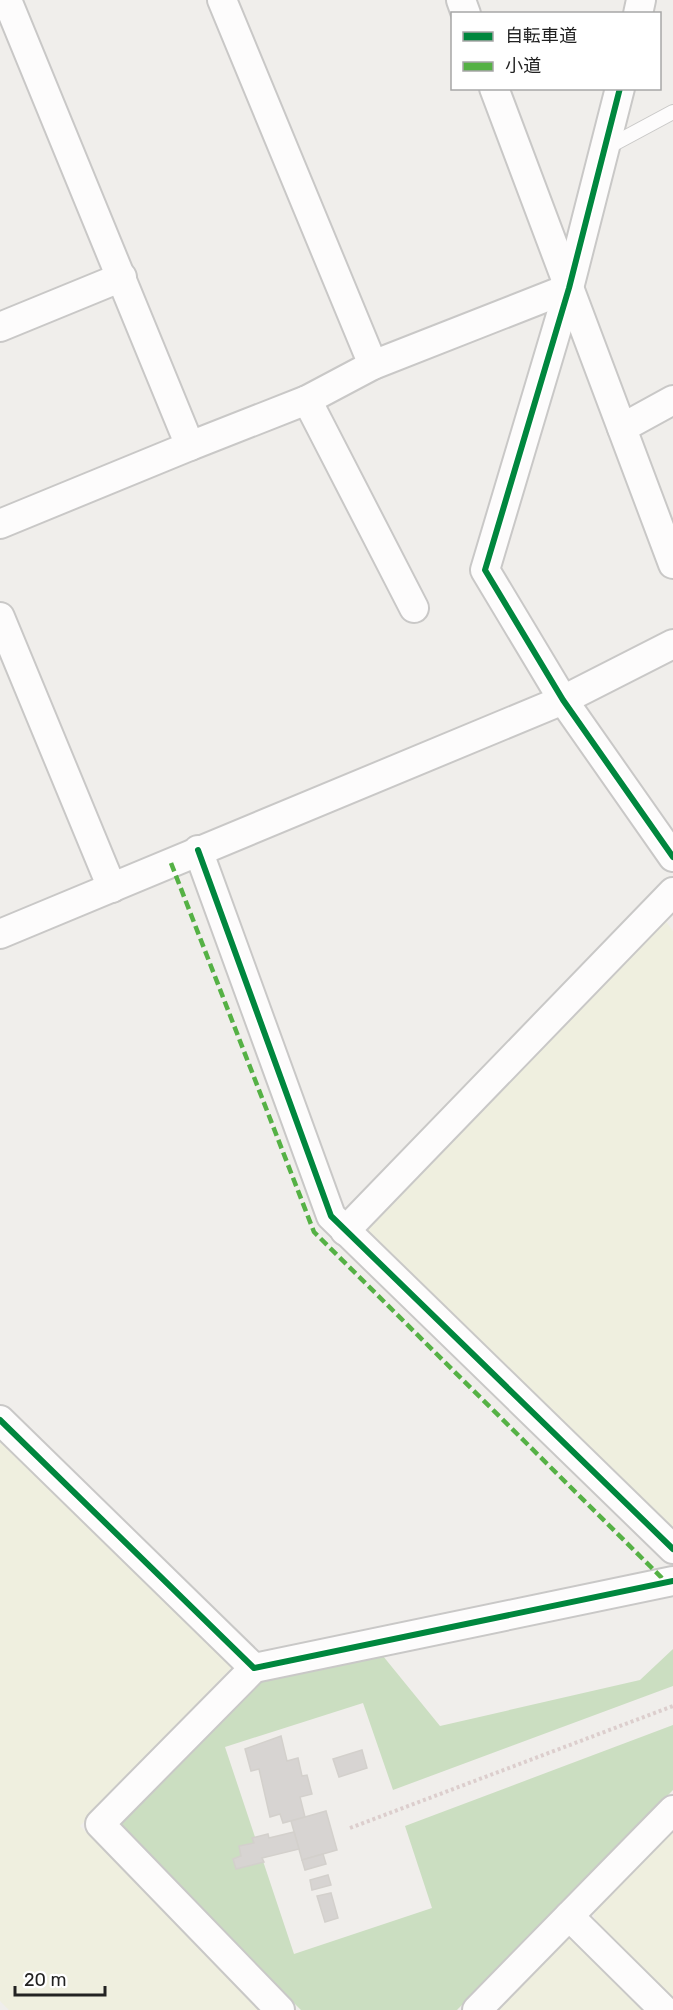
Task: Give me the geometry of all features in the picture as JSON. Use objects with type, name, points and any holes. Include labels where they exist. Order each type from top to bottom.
[{"type":"street","points":[[7,0],[190,446]]},
{"type":"street","points":[[222,0],[372,365]]},
{"type":"street","points":[[495,90],[673,564]]},
{"type":"street","points":[[620,90],[569,288],[485,570],[562,700],[673,856]]},
{"type":"street","points":[[0,327],[122,278]]},
{"type":"street","points":[[0,524],[307,400],[372,365],[569,288]]},
{"type":"street","points":[[307,400],[414,608]]},
{"type":"street","points":[[622,428],[673,400]]},
{"type":"street","points":[[0,616],[112,888]]},
{"type":"street","points":[[0,934],[562,700],[673,644]]},
{"type":"street","points":[[198,850],[331,1216],[673,1549]]},
{"type":"street","points":[[345,1231],[670,901]]},
{"type":"street","points":[[0,1420],[254,1668]]},
{"type":"street","points":[[280,2010],[100,1824],[254,1668],[673,1581]]},
{"type":"street","points":[[477,2010],[673,1810]]},
{"type":"street","points":[[568,1916],[664,2010]]},
{"type":"lane","points":[[606,148],[673,112]]},
{"type":"path","points":[[350,1828],[673,1706]]},
{"type":"green space","points":[[665,920],[673,931],[673,1533],[365,1230]]},
{"type":"green space","points":[[0,1435],[235,1664],[80,1826],[262,2010],[9,2010],[0,2001]]},
{"type":"green space","points":[[673,1649],[673,1686],[393,1790],[363,1703],[225,1747],[294,1954],[432,1908],[405,1826],[673,1725],[673,1790],[457,2010],[301,2010],[117,1827],[259,1681],[383,1656],[440,1726],[640,1680]]},
{"type":"green space","points":[[673,1830],[673,1999],[596,1923],[593,1911]]},
{"type":"green space","points":[[565,1939],[578,1940],[650,2010],[495,2010]]},
{"type":"building","points":[[281,1736],[287,1761],[298,1758],[302,1776],[307,1775],[312,1794],[300,1797],[305,1817],[283,1823],[280,1814],[270,1817],[259,1769],[251,1771],[245,1749]]},
{"type":"building","points":[[362,1750],[367,1768],[339,1777],[333,1759]]},
{"type":"building","points":[[326,1811],[337,1850],[302,1860],[291,1821]]},
{"type":"building","points":[[294,1832],[299,1849],[262,1858],[264,1862],[236,1869],[233,1859],[241,1856],[239,1846],[254,1843],[252,1838],[268,1834],[269,1838]]},
{"type":"building","points":[[323,1854],[326,1864],[305,1870],[302,1860]]},
{"type":"building","points":[[328,1875],[331,1885],[312,1890],[310,1880]]},
{"type":"building","points":[[331,1893],[338,1918],[325,1922],[317,1896]]},
{"type":"marked path","points":[[171,863],[314,1232],[666,1582]]},
{"type":"cycle path","points":[[619,90],[569,288],[485,570],[563,700],[673,857]]},
{"type":"cycle path","points":[[198,850],[331,1216],[673,1549]]},
{"type":"cycle path","points":[[0,1420],[254,1668],[673,1581]]}]
